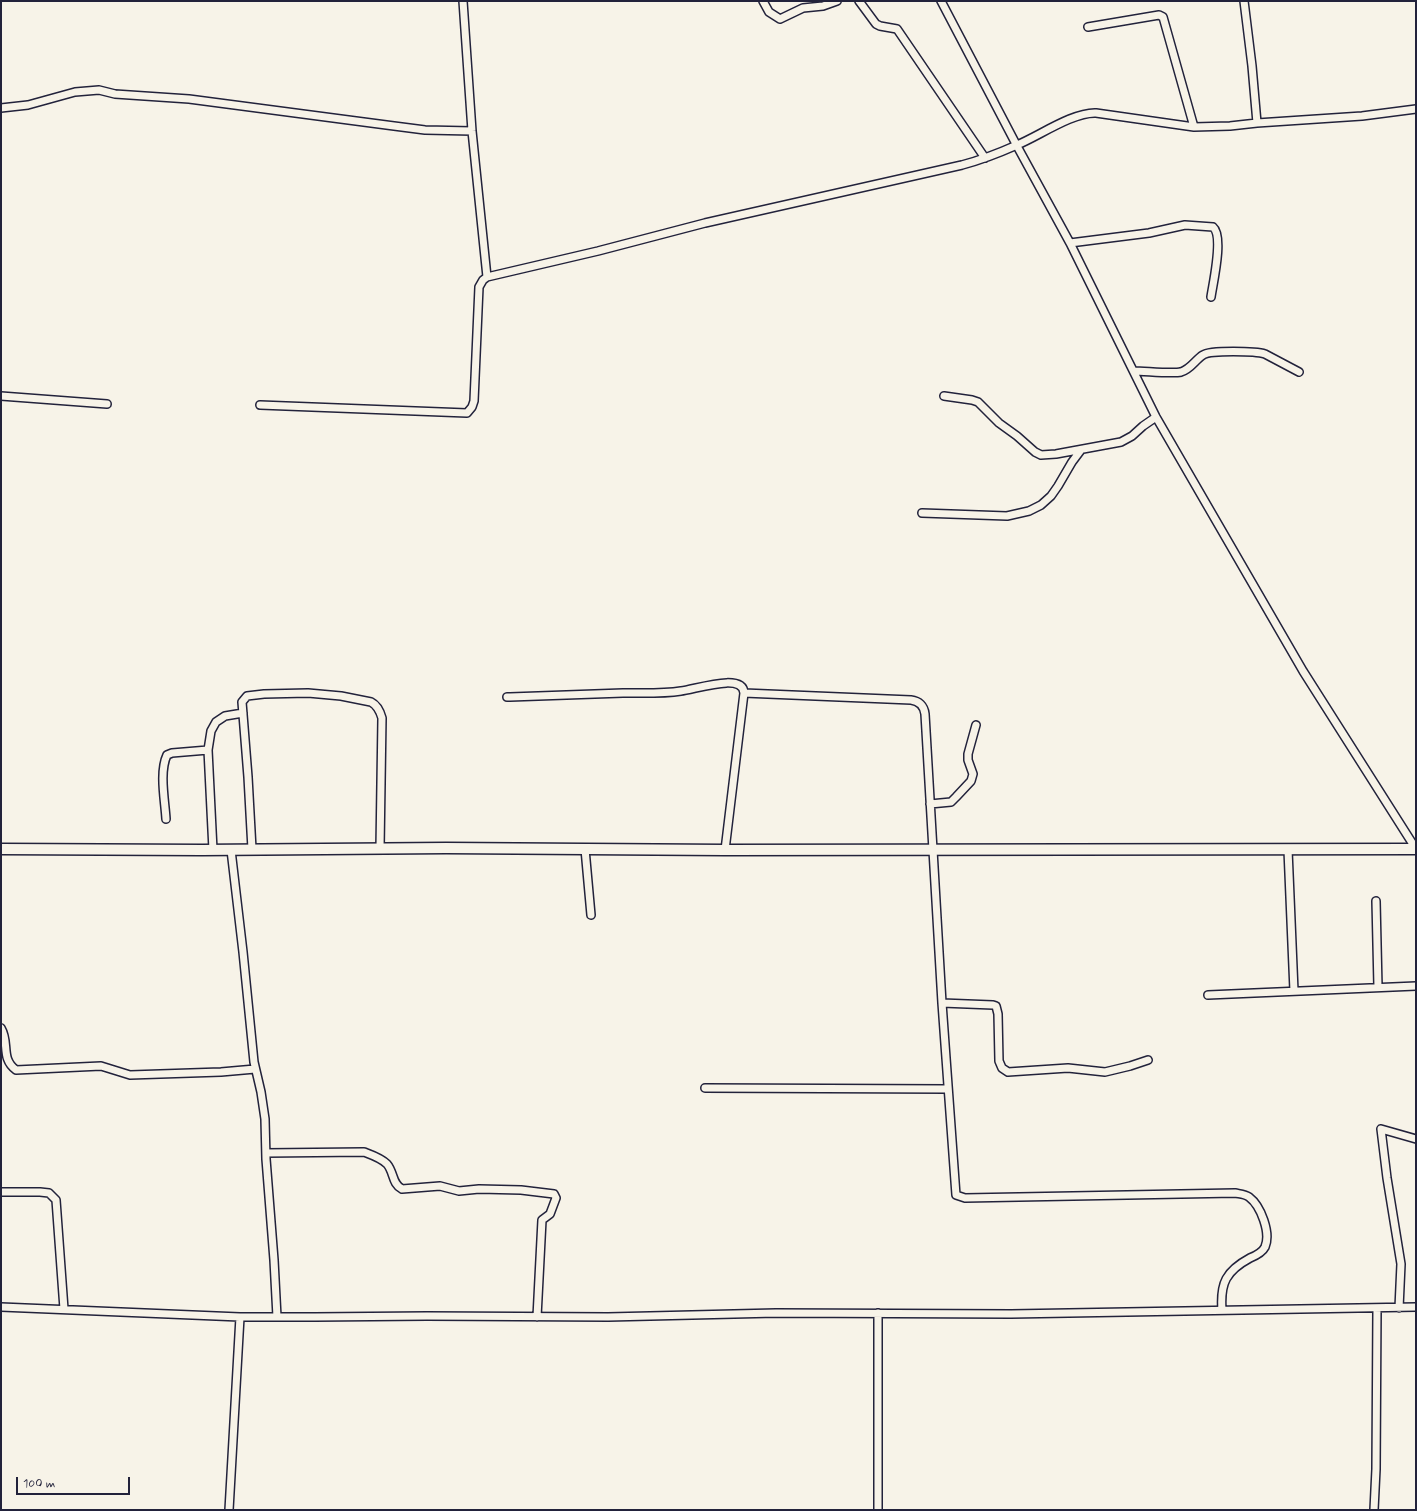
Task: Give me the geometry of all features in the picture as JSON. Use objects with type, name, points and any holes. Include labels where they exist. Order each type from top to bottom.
[{"type":"street","points":[[463,1],[472,131],[487,277]]},
{"type":"street","points":[[763,1],[769,12],[780,19],[803,8],[823,6],[837,1]]},
{"type":"street","points":[[859,1],[876,24],[897,29],[985,158]]},
{"type":"street","points":[[941,1],[1016,146],[1070,243],[1156,417],[1303,671],[1416,849]]},
{"type":"street","points":[[1244,1],[1252,66],[1256,122]]},
{"type":"street","points":[[1088,27],[1159,15],[1163,17],[1194,127]]},
{"type":"street","points":[[1,108],[28,104],[75,92],[99,90],[115,94],[189,99],[426,130],[472,131]]},
{"type":"street","points":[[260,405],[467,413],[472,407],[474,401],[479,287],[483,280],[487,277],[598,251],[705,223],[956,166],[985,158],[1016,146],[1081,114],[1089,113],[1194,127],[1230,126],[1256,122],[1362,116],[1416,109]]},
{"type":"street","points":[[1070,243],[1149,233],[1185,225],[1213,227],[1217,232],[1218,246],[1211,297]]},
{"type":"street","points":[[1134,371],[1182,372],[1190,368],[1205,353],[1237,351],[1259,352],[1265,354],[1299,372]]},
{"type":"street","points":[[1,396],[106,404]]},
{"type":"street","points":[[944,396],[978,402],[999,423],[1038,454],[1045,455],[1121,442],[1132,436],[1156,417]]},
{"type":"street","points":[[922,512],[1003,516],[1016,515],[1029,511],[1041,505],[1051,496],[1081,450]]},
{"type":"street","points":[[507,697],[673,692],[708,685],[726,683],[740,684],[744,688],[744,693],[725,850]]},
{"type":"street","points":[[744,693],[911,700],[918,702],[923,706],[955,1194],[958,1197],[965,1198],[1217,1193],[1235,1193],[1248,1196],[1255,1203],[1264,1222],[1266,1237],[1264,1248],[1230,1272],[1223,1283],[1222,1310]]},
{"type":"street","points":[[252,849],[242,702],[245,697],[264,694],[328,695],[360,700],[374,704],[380,711],[382,718],[380,848]]},
{"type":"street","points":[[213,850],[208,750],[211,731],[216,722],[225,716],[243,713]]},
{"type":"street","points":[[930,804],[950,802],[971,781],[973,774],[968,760],[968,754],[976,725]]},
{"type":"street","points":[[166,819],[163,778],[167,755],[172,753],[208,750]]},
{"type":"street","points":[[1,849],[1416,849]]},
{"type":"street","points":[[585,849],[591,915]]},
{"type":"street","points":[[232,850],[255,1069],[261,1092],[265,1119],[277,1317]]},
{"type":"street","points":[[1288,850],[1294,991]]},
{"type":"street","points":[[1376,901],[1378,987]]},
{"type":"street","points":[[1208,995],[1416,986]]},
{"type":"street","points":[[942,1003],[996,1006],[998,1012],[999,1061],[1002,1068],[1008,1072],[1068,1068],[1105,1072],[1148,1060]]},
{"type":"street","points":[[1,1028],[4,1033],[6,1060],[10,1066],[16,1070],[101,1066],[130,1075],[221,1072],[255,1069]]},
{"type":"street","points":[[705,1088],[948,1089]]},
{"type":"street","points":[[1399,1308],[1401,1264],[1386,1178],[1381,1129],[1416,1139]]},
{"type":"street","points":[[266,1153],[364,1152],[378,1157],[387,1163],[397,1186],[402,1188],[440,1186],[459,1191],[479,1189],[521,1190],[554,1194],[556,1198],[550,1214],[542,1220],[537,1317]]},
{"type":"street","points":[[1,1192],[49,1193],[56,1200],[64,1309]]},
{"type":"street","points":[[1,1307],[240,1317],[608,1317],[776,1312],[1011,1314],[1416,1307]]},
{"type":"street","points":[[1374,1510],[1376,1469],[1377,1308]]},
{"type":"street","points":[[878,1312],[878,1510]]},
{"type":"street","points":[[229,1510],[240,1317]]}]
